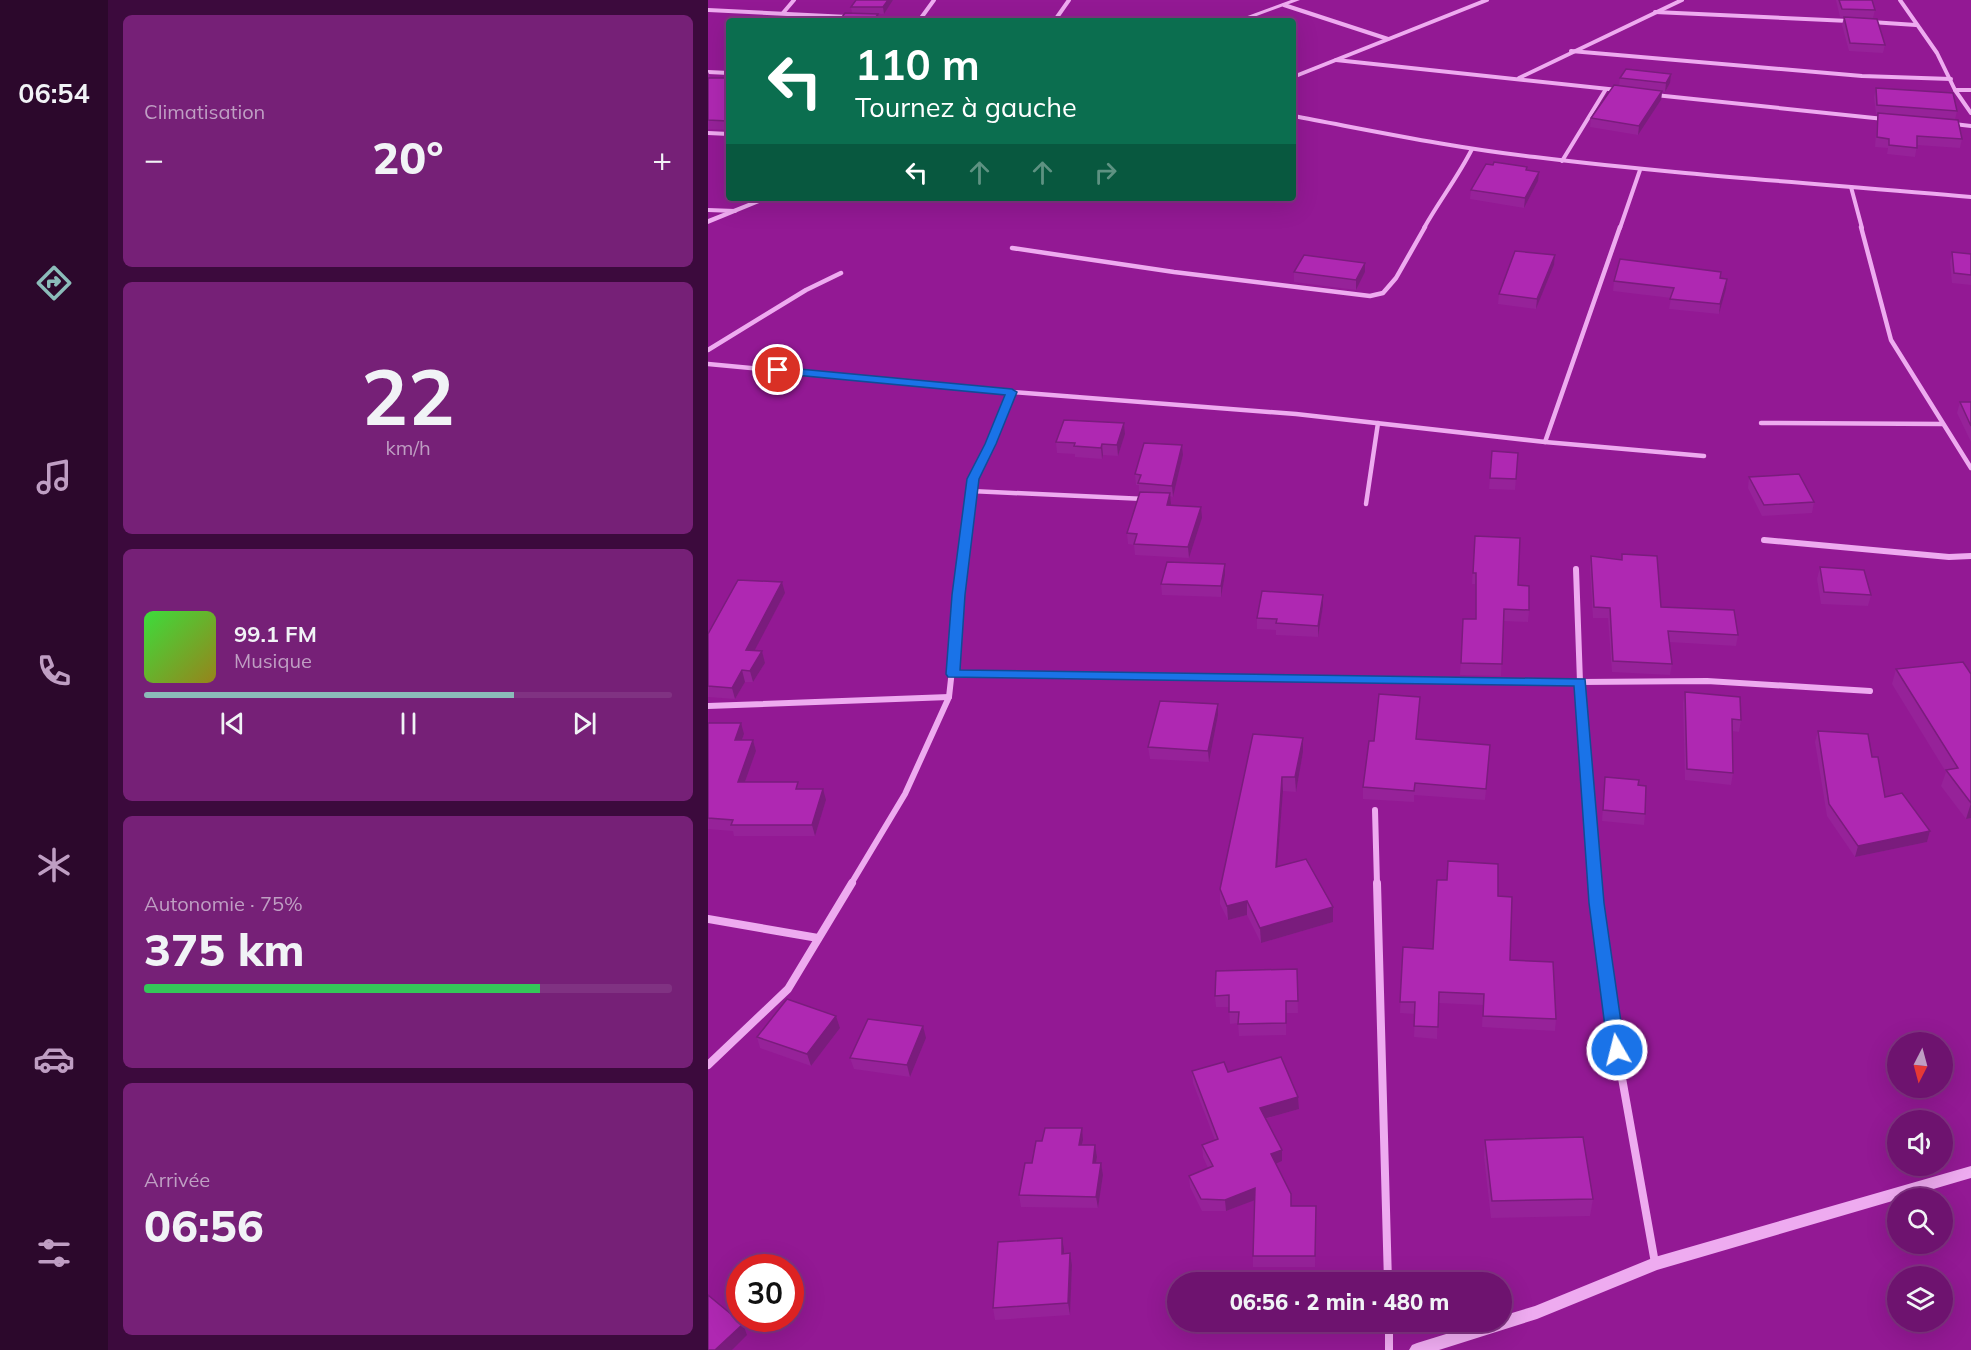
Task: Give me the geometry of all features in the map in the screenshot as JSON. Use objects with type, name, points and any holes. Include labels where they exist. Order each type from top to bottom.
[{"type":"street","points":[[783,13],[794,0]]},
{"type":"street","points":[[862,18],[921,18],[934,0]]},
{"type":"street","points":[[1056,18],[1069,0]]},
{"type":"street","points":[[1246,18],[1297,0]]},
{"type":"street","points":[[1296,76],[1487,0]]},
{"type":"street","points":[[1518,79],[1570,51],[1682,0]]},
{"type":"street","points":[[1900,0],[1936,53],[1955,90],[1971,113]]},
{"type":"street","points":[[1284,5],[1388,39]]},
{"type":"street","points":[[708,10],[850,17]]},
{"type":"street","points":[[1655,12],[1857,22]]},
{"type":"street","points":[[1869,22],[1916,25]]},
{"type":"street","points":[[1570,51],[1862,76],[1951,79]]},
{"type":"street","points":[[1336,60],[1627,91]]},
{"type":"street","points":[[708,72],[726,73]]},
{"type":"street","points":[[1562,161],[1606,89]]},
{"type":"street","points":[[1955,90],[1971,90]]},
{"type":"street","points":[[1648,94],[1894,119]]},
{"type":"street","points":[[1296,117],[1472,149],[1562,161],[1640,170],[1971,197]]},
{"type":"street","points":[[1949,124],[1971,126]]},
{"type":"street","points":[[708,133],[726,134]]},
{"type":"street","points":[[1012,248],[1174,272],[1370,296],[1383,293],[1396,278],[1444,192],[1459,174],[1472,149]]},
{"type":"street","points":[[1545,442],[1640,170]]},
{"type":"street","points":[[1851,187],[1891,340],[1971,468]]},
{"type":"street","points":[[708,222],[760,201]]},
{"type":"street","points":[[708,210],[736,211]]},
{"type":"street","points":[[708,350],[806,290],[841,273]]},
{"type":"street","points":[[708,364],[1012,392],[1296,414],[1545,442],[1704,456]]},
{"type":"street","points":[[708,1065],[788,989],[905,794],[949,697],[973,479],[991,444],[1012,392]]},
{"type":"street","points":[[1366,504],[1378,423]]},
{"type":"street","points":[[1761,423],[1943,424]]},
{"type":"street","points":[[971,491],[1147,499]]},
{"type":"street","points":[[1764,540],[1949,557],[1971,556]]},
{"type":"street","points":[[1576,569],[1580,682],[1596,903],[1617,1050],[1655,1264]]},
{"type":"street","points":[[953,674],[1580,682],[1707,681],[1870,691]]},
{"type":"street","points":[[708,706],[949,697]]},
{"type":"street","points":[[1375,810],[1388,1272]]},
{"type":"street","points":[[708,919],[818,938]]},
{"type":"street","points":[[1417,1350],[1537,1312],[1655,1264],[1971,1172]]},
{"type":"street","points":[[1389,1332],[1389,1350]]},
{"type":"building","points":[[856,0],[888,0],[883,7],[851,7]]},
{"type":"building","points":[[1839,0],[1872,0],[1875,10],[1842,9]]},
{"type":"building","points":[[845,13],[878,14],[875,18],[841,18]]},
{"type":"building","points":[[1844,17],[1877,19],[1885,45],[1850,43]]},
{"type":"building","points":[[1626,69],[1671,74],[1666,83],[1620,78]]},
{"type":"building","points":[[708,78],[726,78],[726,121],[708,120]]},
{"type":"building","points":[[1614,85],[1662,91],[1639,126],[1591,118]]},
{"type":"building","points":[[1876,88],[1953,93],[1957,111],[1877,105]]},
{"type":"building","points":[[1878,113],[1958,120],[1962,139],[1917,136],[1917,148],[1889,145],[1889,139],[1877,137]]},
{"type":"building","points":[[1494,162],[1527,167],[1526,170],[1539,172],[1525,198],[1471,190],[1486,164],[1493,165]]},
{"type":"building","points":[[1515,251],[1555,255],[1537,299],[1499,294]]},
{"type":"building","points":[[1952,252],[1971,254],[1971,275],[1954,273]]},
{"type":"building","points":[[1304,255],[1365,263],[1356,280],[1294,272]]},
{"type":"building","points":[[1620,259],[1721,272],[1720,278],[1727,279],[1720,304],[1670,299],[1674,288],[1614,281]]},
{"type":"building","points":[[1960,402],[1971,402],[1971,426]]},
{"type":"building","points":[[1064,420],[1124,423],[1117,445],[1102,444],[1101,448],[1056,442]]},
{"type":"building","points":[[1144,443],[1182,445],[1172,486],[1138,483],[1141,475],[1135,474]]},
{"type":"building","points":[[1492,451],[1518,453],[1516,479],[1490,478]]},
{"type":"building","points":[[1799,474],[1814,502],[1764,505],[1749,477]]},
{"type":"building","points":[[1140,492],[1170,493],[1167,505],[1201,507],[1188,547],[1134,544],[1137,534],[1127,533]]},
{"type":"building","points":[[1475,536],[1520,538],[1518,585],[1529,586],[1529,610],[1504,609],[1502,664],[1461,663],[1463,619],[1476,619],[1476,573],[1473,573]]},
{"type":"building","points":[[1622,554],[1657,556],[1661,607],[1734,610],[1738,635],[1668,631],[1672,664],[1613,661],[1610,608],[1594,607],[1591,556],[1622,560]]},
{"type":"building","points":[[1167,562],[1225,564],[1221,586],[1161,584]]},
{"type":"building","points":[[1820,567],[1864,570],[1871,595],[1824,592]]},
{"type":"building","points":[[738,580],[782,582],[746,650],[762,651],[750,671],[742,670],[732,688],[708,686],[708,634]]},
{"type":"building","points":[[1262,591],[1323,595],[1318,626],[1276,623],[1277,619],[1257,618]]},
{"type":"building","points":[[1963,662],[1971,674],[1971,803],[1946,770],[1958,768],[1896,669]]},
{"type":"building","points":[[1685,692],[1740,697],[1741,720],[1732,719],[1733,773],[1687,769]]},
{"type":"building","points":[[1379,694],[1420,697],[1416,739],[1490,745],[1486,789],[1415,783],[1414,791],[1363,787],[1369,741],[1374,741]]},
{"type":"building","points":[[1160,701],[1218,704],[1208,751],[1148,747]]},
{"type":"building","points":[[708,723],[741,723],[735,740],[753,740],[738,782],[798,782],[796,789],[823,789],[812,825],[731,825],[733,820],[708,818]]},
{"type":"building","points":[[1818,731],[1868,734],[1872,757],[1878,757],[1885,797],[1902,793],[1930,831],[1858,846],[1829,804]]},
{"type":"building","points":[[1253,734],[1303,738],[1295,777],[1282,777],[1276,867],[1306,859],[1333,907],[1260,928],[1247,901],[1227,906],[1220,889]]},
{"type":"building","points":[[1605,777],[1639,780],[1638,785],[1646,786],[1645,814],[1603,810]]},
{"type":"building","points":[[1448,861],[1498,864],[1498,896],[1512,897],[1510,960],[1553,962],[1556,1019],[1483,1016],[1484,994],[1439,992],[1438,1027],[1414,1026],[1415,1002],[1400,1002],[1403,947],[1433,949],[1437,880],[1447,880]]},
{"type":"building","points":[[1297,969],[1298,1001],[1286,1001],[1286,1023],[1238,1024],[1239,1012],[1229,1012],[1229,995],[1215,996],[1216,971]]},
{"type":"building","points":[[787,999],[836,1016],[807,1054],[757,1037]]},
{"type":"building","points":[[868,1019],[923,1026],[907,1065],[850,1058]]},
{"type":"building","points":[[1281,1057],[1298,1097],[1260,1108],[1282,1150],[1271,1154],[1291,1194],[1291,1206],[1316,1206],[1315,1256],[1253,1256],[1255,1188],[1225,1200],[1201,1199],[1189,1176],[1213,1166],[1202,1145],[1218,1139],[1192,1071],[1224,1062],[1228,1072]]},
{"type":"building","points":[[1045,1128],[1082,1128],[1079,1145],[1095,1145],[1093,1163],[1101,1163],[1096,1197],[1019,1195],[1025,1163],[1032,1163],[1036,1141],[1042,1141]]},
{"type":"building","points":[[1583,1137],[1593,1199],[1492,1201],[1485,1140]]},
{"type":"building","points":[[1062,1238],[1062,1254],[1070,1253],[1068,1303],[993,1308],[998,1242]]},
{"type":"building","points":[[708,1295],[726,1310],[726,1332],[734,1332],[715,1350],[708,1350]]},
{"type":"route","points":[[778,370],[1012,392],[991,444],[973,479],[959,595],[953,674],[1580,682],[1596,903],[1617,1050]]}]
